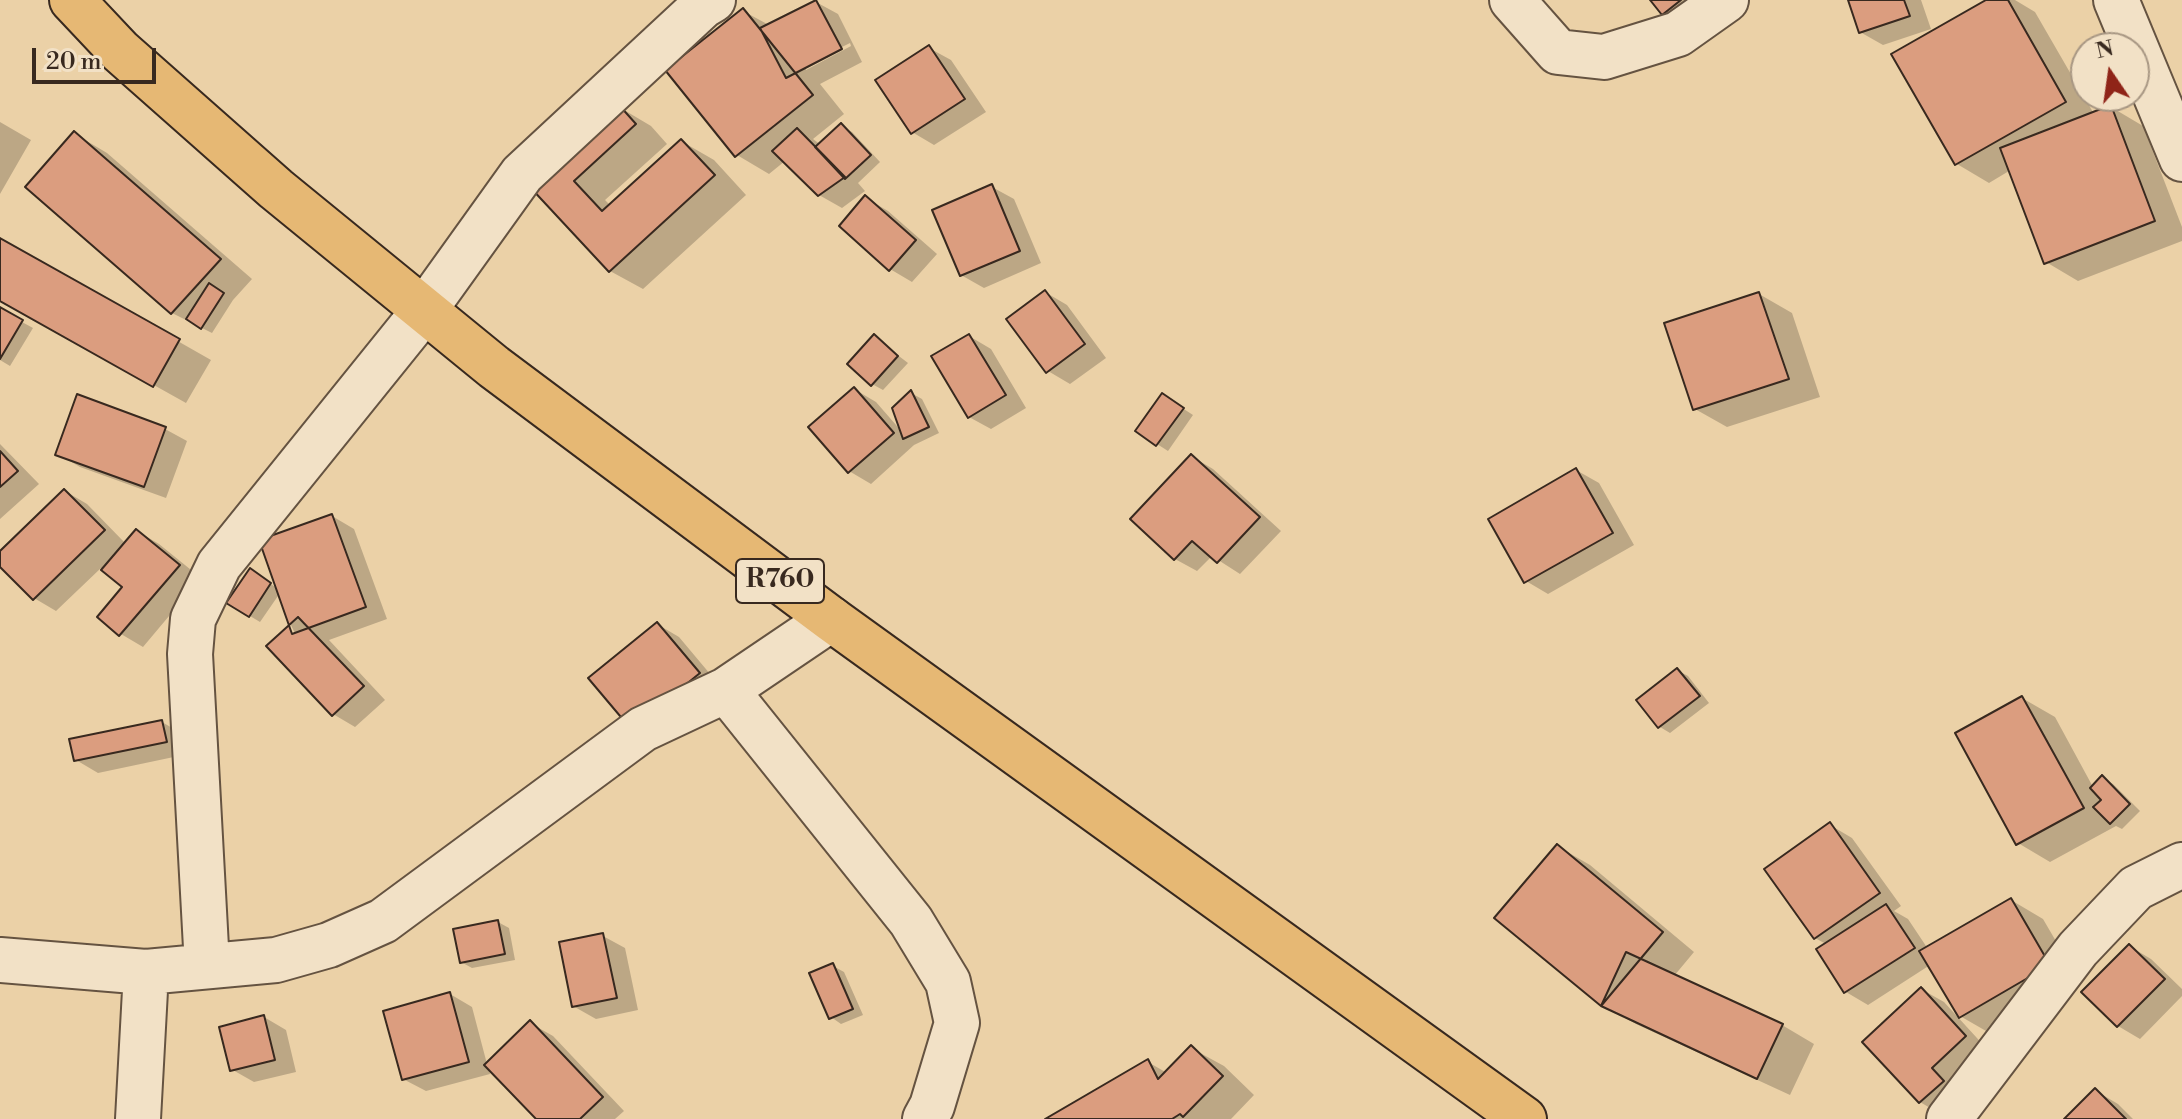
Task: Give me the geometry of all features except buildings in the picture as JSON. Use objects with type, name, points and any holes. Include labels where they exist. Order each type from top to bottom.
[{"type":"main road","name":"R760","points":[[72,0],[131,61],[276,189],[423,312],[831,619],[1524,1119]]},
{"type":"street","points":[[207,966],[190,654],[193,619],[219,565],[423,312],[522,174],[713,0]]},
{"type":"street","points":[[1512,0],[1558,52],[1604,57],[1678,34],[1726,0]]},
{"type":"street","points":[[2116,0],[2182,159]]},
{"type":"street","points":[[0,960],[146,972],[276,960],[329,945],[383,921],[643,729],[726,690],[831,619]]},
{"type":"street","points":[[726,690],[911,921],[948,982],[957,1023],[932,1106],[925,1119]]},
{"type":"street","points":[[1949,1119],[2078,949],[2136,888],[2182,865]]},
{"type":"street","points":[[138,1119],[146,972]]}]
